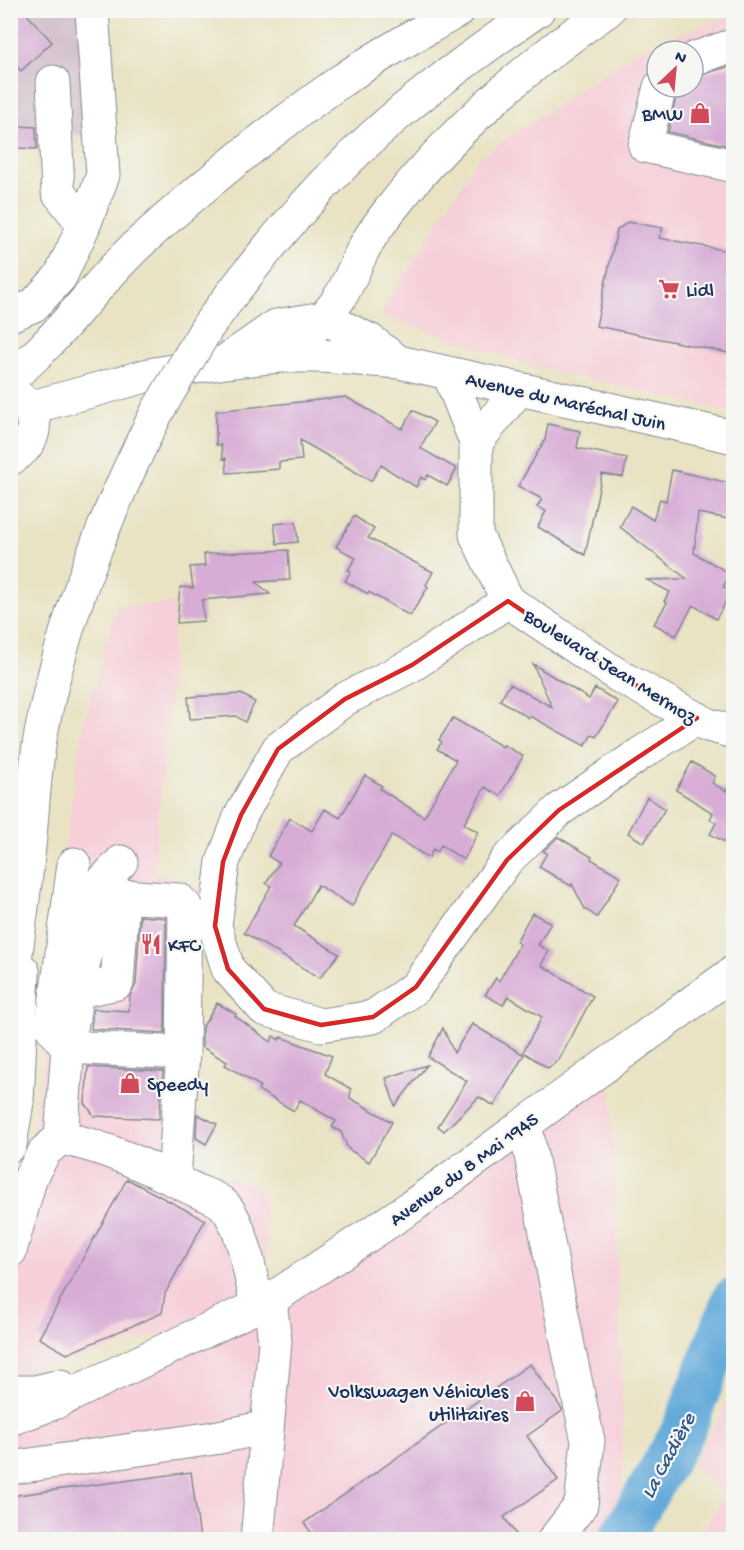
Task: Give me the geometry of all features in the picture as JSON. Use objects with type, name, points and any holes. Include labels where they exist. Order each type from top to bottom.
[{"type":"main road","points":[[10,315],[34,306],[60,277],[84,225],[103,175],[92,10]]},
{"type":"main road","points":[[10,378],[31,361],[74,311],[134,248],[239,157],[339,82],[459,10]]},
{"type":"main road","points":[[10,996],[27,866],[40,735],[57,661],[99,536],[126,474],[159,410],[208,326],[235,289],[296,215],[388,123],[450,73],[538,10]]},
{"type":"main road","points":[[278,356],[307,336],[333,307],[363,248],[375,230],[443,149],[483,109],[545,55],[608,10]]},
{"type":"main road","points":[[705,55],[734,45]]},
{"type":"main road","points":[[52,82],[58,192],[84,225]]},
{"type":"main road","points":[[657,99],[645,146],[734,166]]},
{"type":"main road","name":"Avenue du Maréchal Juin","points":[[225,362],[276,326],[333,307],[356,323],[371,341],[399,362]]},
{"type":"main road","name":"Avenue du Maréchal Juin","points":[[20,400],[225,362],[278,356],[322,356],[399,362],[734,437]]},
{"type":"main road","points":[[449,374],[476,442],[519,389]]},
{"type":"main road","points":[[10,459],[25,448],[33,432],[33,420],[20,400]]},
{"type":"main road","name":"Boulevard Jean Mermoz","points":[[476,442],[476,535],[508,601],[619,676],[708,725],[734,732]]},
{"type":"main road","points":[[508,601],[412,665],[345,699],[279,749],[241,815],[226,853],[214,926],[228,969],[264,1009],[321,1025],[373,1017],[416,987],[507,860],[559,810],[697,718]]},
{"type":"main road","points":[[66,993],[103,881],[121,862]]},
{"type":"main road","points":[[61,1138],[68,1047],[66,993],[75,864]]},
{"type":"main road","points":[[10,1145],[18,1102],[27,866]]},
{"type":"main road","points":[[66,993],[117,983],[123,896],[179,900],[185,906],[183,1053],[174,1179]]},
{"type":"main road","name":"Avenue du 8 Mai 1945","points":[[180,1342],[264,1303],[411,1207],[734,972]]},
{"type":"main road","points":[[68,1047],[183,1053]]},
{"type":"main road","points":[[525,1124],[568,1352],[588,1441],[581,1505],[554,1539]]},
{"type":"main road","points":[[10,1251],[31,1176],[45,1150],[61,1138],[78,1141],[117,1155],[174,1179],[224,1204],[233,1218],[264,1303],[275,1342],[257,1539]]},
{"type":"main road","points":[[10,1392],[35,1392],[79,1381],[180,1342]]},
{"type":"main road","points":[[10,1419],[54,1403],[180,1342]]},
{"type":"main road","points":[[10,1468],[214,1438],[267,1427]]},
{"type":"highlighted area","points":[[508,601],[619,676],[697,718],[559,810],[507,860],[416,987],[373,1017],[321,1025],[264,1009],[228,969],[215,926],[223,862],[241,815],[278,749],[345,699],[412,665]]},
{"type":"shaded area","points":[[10,11],[101,11],[109,137],[11,130]]},
{"type":"shaded area","points":[[733,14],[733,412],[543,369],[380,315],[478,158],[635,52],[645,48],[645,99],[705,99],[705,39],[669,39]]},
{"type":"shaded area","points":[[176,603],[154,872],[204,888],[179,1156],[263,1191],[270,1299],[610,1061],[623,1415],[622,1498],[596,1539],[11,1540],[11,1432],[264,1302],[75,1360],[15,1374],[11,1372],[11,1211],[31,1145],[45,1049],[52,930],[84,719],[117,607]]},
{"type":"shaded area","points":[[733,1394],[733,1539],[697,1539],[726,1494],[691,1464]]},
{"type":"building","points":[[10,10],[23,10],[52,42],[21,71],[10,60]]},
{"type":"building","name":"BMW","points":[[734,65],[734,147],[668,132],[675,99],[705,99],[705,73]]},
{"type":"building","points":[[18,126],[36,127],[37,149],[18,148]]},
{"type":"building","name":"Lidl","points":[[628,222],[663,228],[659,238],[734,252],[734,354],[596,326],[617,230]]},
{"type":"building","points":[[346,397],[402,429],[413,410],[435,422],[420,448],[457,469],[447,486],[428,475],[425,480],[421,477],[416,487],[381,465],[371,481],[300,440],[302,460],[279,462],[279,469],[227,473],[226,458],[223,459],[221,445],[216,445],[216,411]]},
{"type":"building","points":[[548,424],[580,431],[577,448],[627,458],[623,477],[602,474],[585,555],[538,527],[546,511],[537,507],[542,499],[518,486],[545,440]]},
{"type":"building","points":[[672,470],[734,484],[734,520],[698,513],[694,553],[731,574],[723,587],[732,591],[716,619],[693,605],[676,636],[654,624],[667,603],[664,601],[670,592],[647,580],[687,579],[620,527],[631,506],[653,520],[660,499],[666,501]]},
{"type":"building","points":[[354,516],[374,529],[368,538],[433,572],[426,585],[428,587],[410,616],[345,581],[351,571],[348,570],[356,558],[336,547]]},
{"type":"building","points":[[296,522],[298,542],[277,544],[274,524]]},
{"type":"building","points":[[288,550],[290,580],[256,582],[270,594],[202,600],[204,621],[177,623],[180,587],[193,588],[190,567],[205,566],[204,554]]},
{"type":"building","points":[[533,664],[589,699],[595,688],[618,702],[596,737],[592,734],[585,746],[530,716],[529,718],[500,700],[510,684],[552,707]]},
{"type":"building","points":[[241,694],[255,702],[245,722],[236,716],[190,719],[188,697]]},
{"type":"building","points":[[453,718],[523,756],[500,796],[485,787],[464,824],[478,832],[464,860],[441,845],[437,852],[433,849],[429,858],[392,835],[352,906],[318,885],[294,926],[339,954],[320,978],[244,933],[271,886],[266,883],[279,863],[268,856],[290,818],[312,831],[325,809],[340,818],[365,775],[382,786],[380,789],[424,817],[456,760],[437,749],[442,742],[439,740]]},
{"type":"building","points":[[692,762],[715,776],[712,783],[726,791],[734,779],[734,847],[710,834],[716,823],[710,819],[713,813],[676,790]]},
{"type":"building","points":[[647,797],[665,809],[644,843],[628,833]]},
{"type":"building","points":[[558,837],[621,877],[597,917],[585,909],[572,884],[571,886],[539,867],[547,853],[543,851]]},
{"type":"building","points":[[532,913],[551,923],[538,945],[549,951],[541,965],[593,996],[559,1060],[548,1068],[523,1052],[542,1017],[508,996],[503,1005],[485,995],[496,978],[499,981],[520,944],[516,942]]},
{"type":"building","name":"KFC","points":[[140,916],[166,918],[165,1033],[91,1029],[93,1009],[129,1011],[130,996],[136,984]]},
{"type":"building","points":[[217,1003],[236,1014],[235,1016],[271,1042],[273,1036],[279,1040],[280,1037],[332,1056],[325,1074],[351,1089],[350,1098],[392,1122],[369,1162],[348,1149],[341,1132],[332,1127],[336,1121],[300,1100],[294,1111],[258,1090],[260,1086],[225,1065],[227,1062],[202,1047],[202,1028]]},
{"type":"building","points":[[472,1024],[524,1055],[494,1106],[479,1097],[444,1131],[438,1126],[467,1081],[428,1057],[443,1028],[454,1053]]},
{"type":"building","points":[[427,1065],[395,1106],[386,1078]]},
{"type":"building","name":"Speedy","points":[[88,1067],[163,1071],[159,1119],[94,1116],[85,1103]]},
{"type":"building","points":[[197,1114],[217,1124],[206,1144],[196,1138]]},
{"type":"building","points":[[127,1179],[205,1220],[165,1294],[162,1313],[67,1354],[39,1338]]},
{"type":"building","points":[[530,1364],[562,1409],[527,1436],[558,1480],[504,1517],[519,1539],[316,1539],[304,1523]]},
{"type":"building","points":[[191,1472],[200,1539],[10,1539],[10,1496]]},
{"type":"waterway","name":"La Cadière","points":[[620,1540],[683,1431],[734,1299]]},
{"type":"place","name":"BMW","points":[[700,113]]},
{"type":"place","name":"Lidl","points":[[669,289]]},
{"type":"place","name":"KFC","points":[[151,944]]},
{"type":"place","name":"Speedy","points":[[130,1083]]},
{"type":"place","name":"Volkswagen Véhicules utilitaires","points":[[525,1401]]}]
